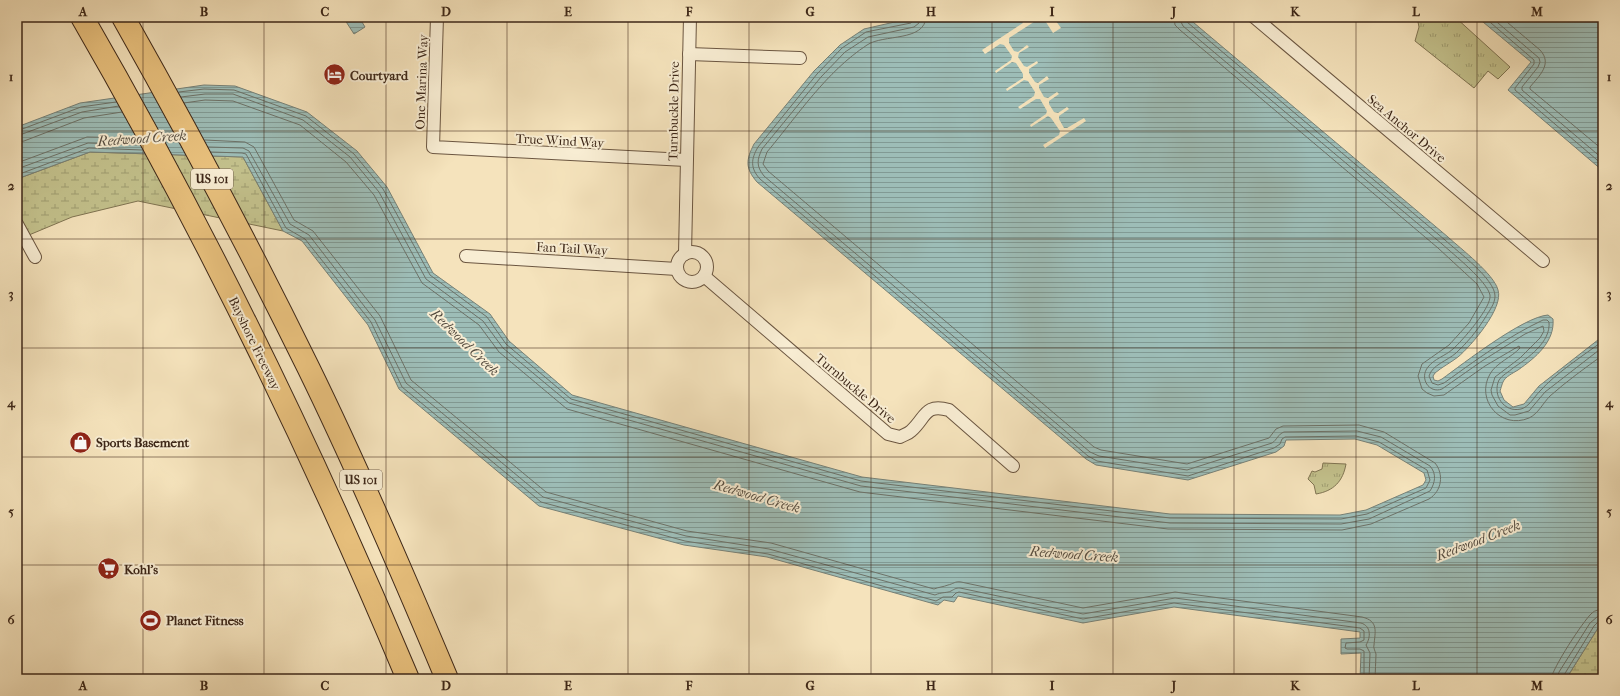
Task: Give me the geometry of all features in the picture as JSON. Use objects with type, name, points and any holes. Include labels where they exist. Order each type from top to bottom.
[{"type":"highway","name":"Bayshore Freeway","points":[[82,17],[118,80],[229,289],[322,483],[408,679]]},
{"type":"highway","name":"US 101","points":[[123,17],[156,74],[267,284],[309,369],[384,532],[447,679]]},
{"type":"street","name":"One Marina Way","points":[[433,147],[437,17]]},
{"type":"street","name":"Turnbuckle Drive","points":[[685,254],[690,17]]},
{"type":"street","name":"Sea Anchor Drive","points":[[1254,17],[1543,261]]},
{"type":"street","points":[[689,54],[800,58]]},
{"type":"street","name":"True Wind Way","points":[[433,147],[686,160]]},
{"type":"street","points":[[17,224],[35,257]]},
{"type":"street","points":[[690,252],[696,253],[705,260],[707,265],[704,276],[694,282],[683,279],[677,268],[678,263],[685,254],[690,252]]},
{"type":"street","name":"Fan Tail Way","points":[[466,256],[677,268]]},
{"type":"street","name":"Turnbuckle Drive","points":[[704,276],[888,434],[900,437],[911,431],[927,412],[938,407],[949,410],[1013,466]]},
{"type":"green space","points":[[1417,17],[1455,17],[1510,67],[1498,79],[1488,71],[1474,88],[1415,41],[1419,27]]},
{"type":"green space","points":[[90,152],[243,157],[283,231],[138,201],[72,217],[17,240],[17,179]]},
{"type":"green space","points":[[1323,463],[1346,464],[1343,475],[1333,488],[1316,494],[1314,485],[1308,479],[1312,471],[1315,472],[1322,469]]},
{"type":"green space","points":[[1603,623],[1603,679],[1566,679],[1598,628]]},
{"type":"water","points":[[343,17],[359,17],[365,27],[354,34]]},
{"type":"water","name":"Redwood Creek","points":[[924,17],[1187,17],[1448,237],[1484,269],[1495,284],[1498,290],[1499,298],[1496,307],[1485,326],[1464,352],[1435,373],[1433,376],[1434,380],[1438,381],[1442,379],[1509,332],[1537,318],[1548,315],[1553,319],[1553,327],[1551,335],[1543,349],[1504,380],[1500,391],[1504,400],[1513,407],[1524,404],[1539,386],[1603,336],[1603,623],[1598,628],[1566,679],[1360,679],[1361,653],[1341,654],[1341,639],[1360,638],[1360,632],[1174,607],[1083,623],[958,596],[954,602],[944,600],[938,605],[767,557],[684,545],[539,506],[399,389],[368,325],[302,241],[283,231],[243,157],[90,152],[17,179],[17,127],[80,103],[204,85],[235,86],[307,112],[357,151],[387,187],[433,273],[490,314],[509,341],[572,395],[862,477],[1170,514],[1340,515],[1366,510],[1423,485],[1426,480],[1424,473],[1377,445],[1355,439],[1286,440],[1284,446],[1276,452],[1188,480],[1096,465],[1086,459],[757,182],[750,172],[748,164],[749,155],[754,144],[814,71],[840,45],[864,29]]},
{"type":"water","points":[[1477,17],[1603,17],[1603,171],[1508,90],[1531,62]]},
{"type":"pier","points":[[1024,17],[1053,17],[1061,28],[1053,33],[1044,19],[1040,18],[1009,38],[1009,43],[1014,51],[1018,52],[1027,45],[1029,47],[1019,53],[1018,57],[1024,66],[1027,67],[1037,61],[1038,63],[1029,69],[1029,73],[1035,82],[1038,83],[1047,76],[1049,79],[1039,85],[1044,97],[1048,98],[1057,92],[1059,94],[1049,101],[1049,104],[1054,112],[1058,113],[1067,107],[1069,109],[1059,116],[1064,128],[1067,128],[1084,118],[1086,121],[1045,148],[1043,145],[1059,135],[1060,131],[1048,116],[1031,127],[1030,125],[1046,114],[1047,111],[1040,99],[1036,99],[1020,109],[1018,107],[1034,96],[1035,92],[1028,81],[1024,80],[1007,91],[1006,89],[1023,78],[1023,74],[1016,63],[1012,62],[996,73],[995,71],[1011,60],[1012,56],[1004,45],[1000,44],[985,54],[982,50],[1023,23],[1021,20]]},
{"type":"place","name":"Courtyard","points":[[335,75]]},
{"type":"place","name":"Sports Basement","points":[[81,442]]},
{"type":"place","name":"Kohl's","points":[[108,569]]},
{"type":"place","name":"Planet Fitness","points":[[151,620]]}]
